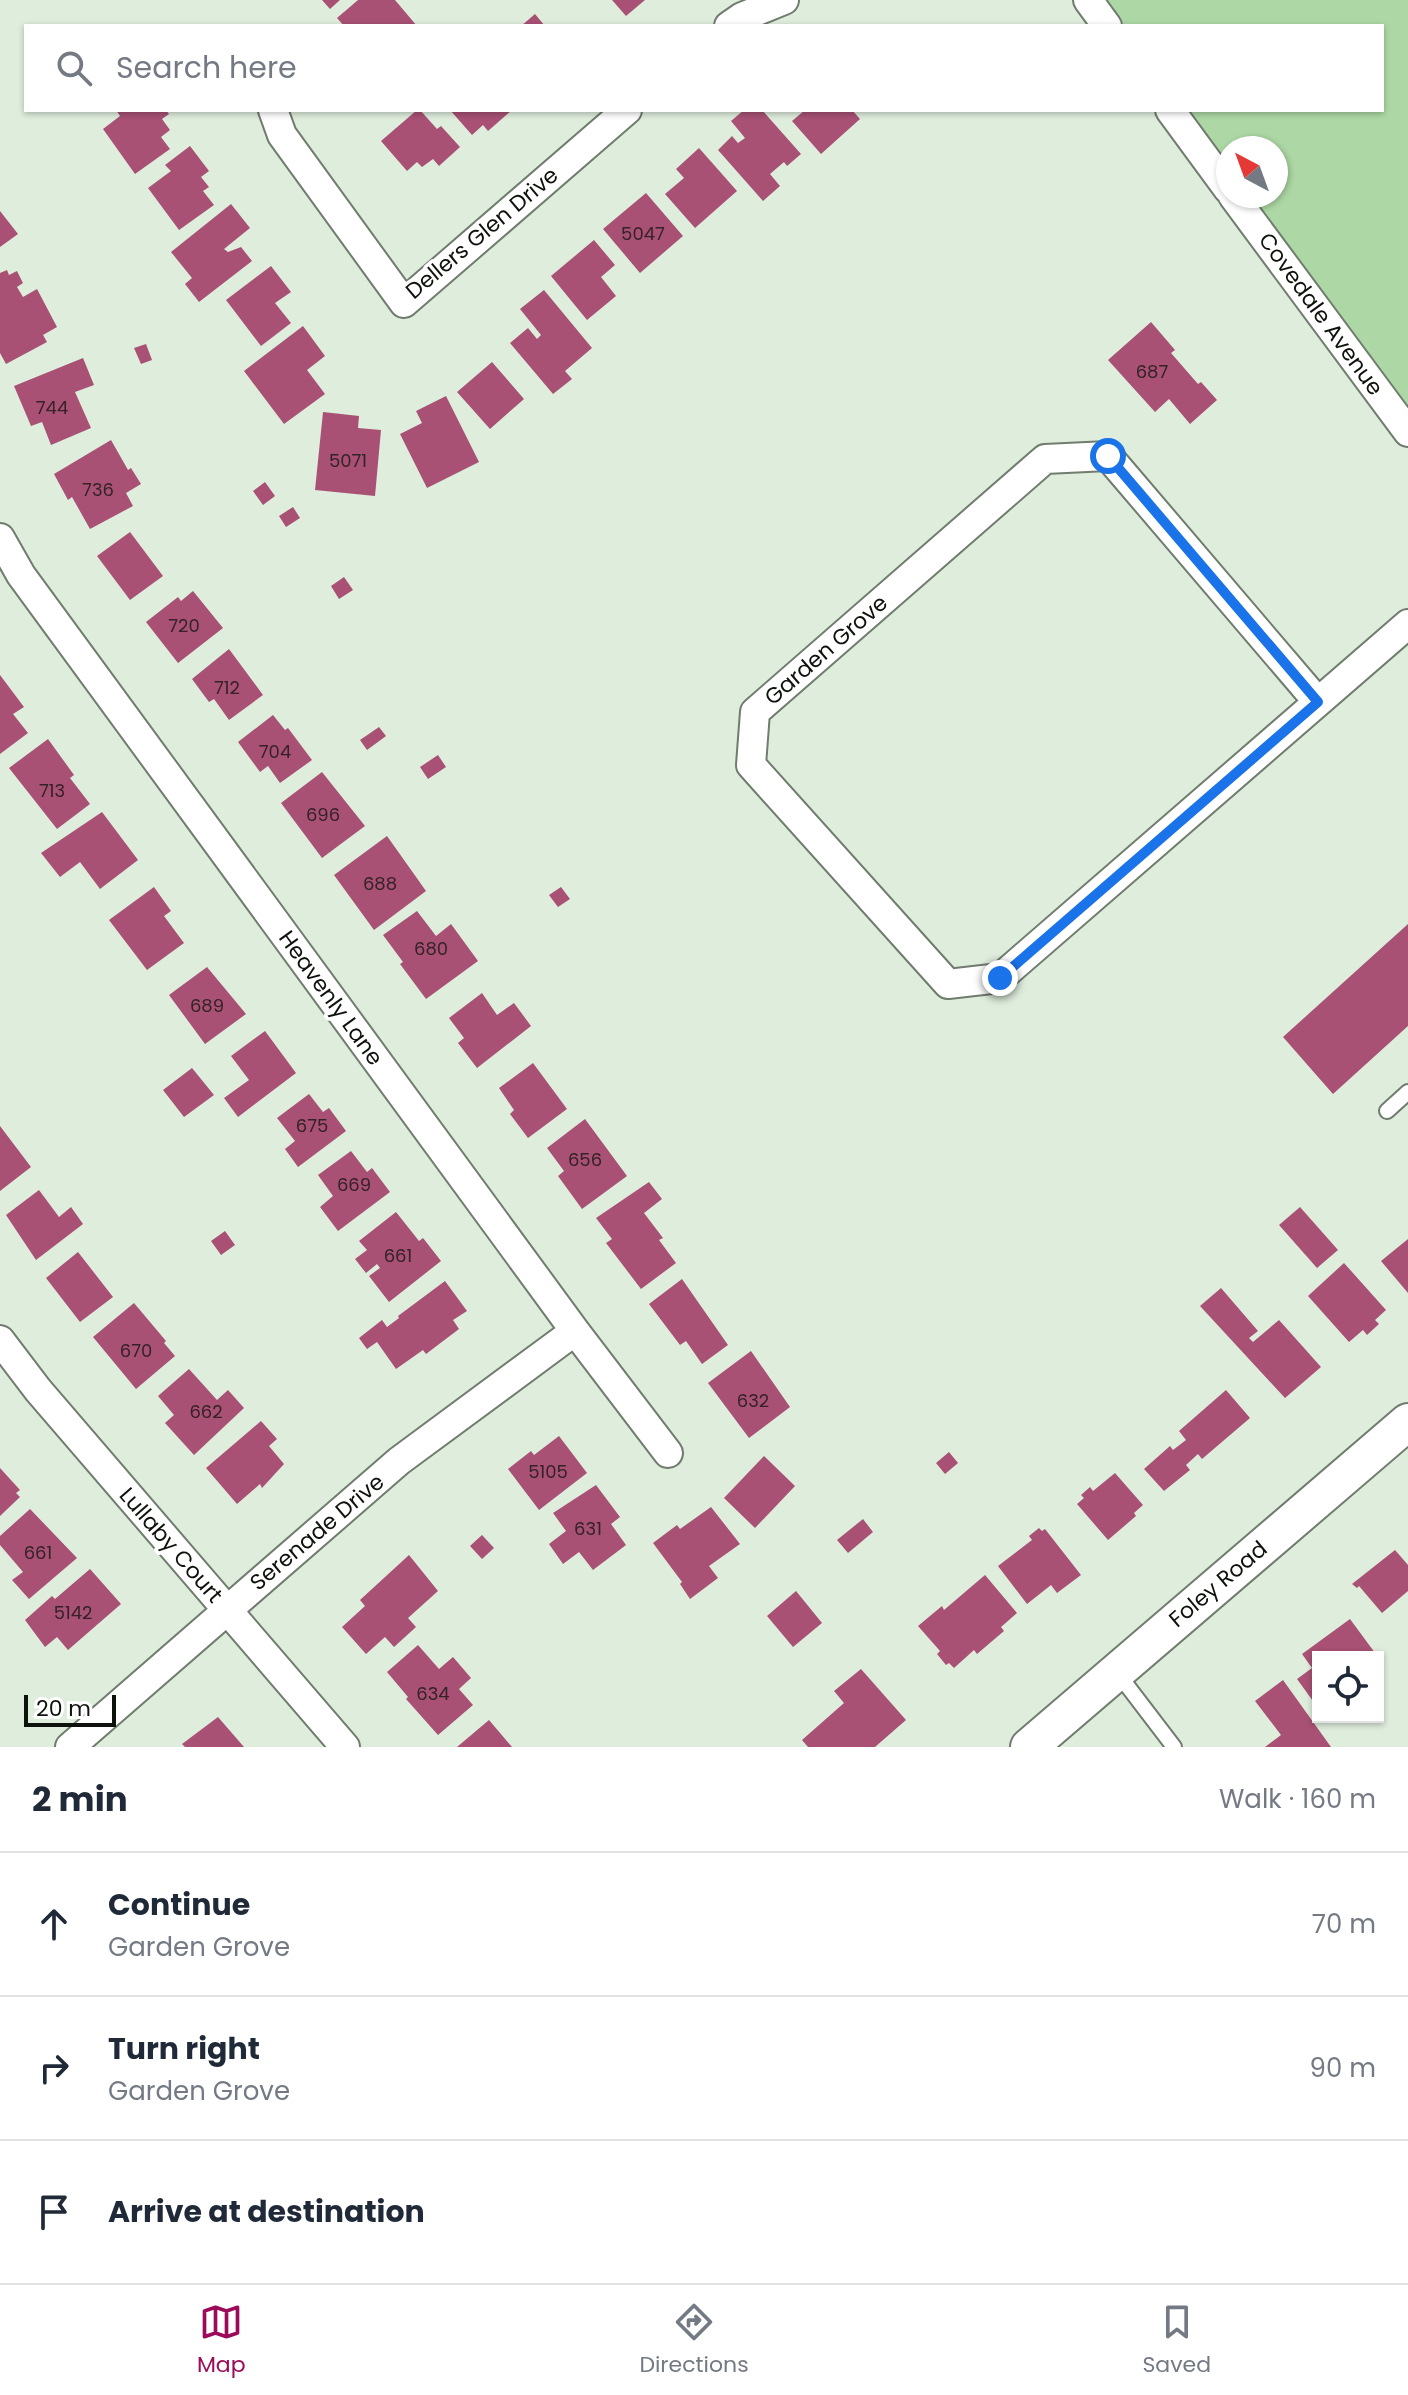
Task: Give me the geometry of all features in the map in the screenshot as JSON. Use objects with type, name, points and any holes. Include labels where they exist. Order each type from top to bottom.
[{"type":"street","points":[[732,24],[784,0]]},
{"type":"street","points":[[1088,0],[1106,24]]},
{"type":"street","name":"Dellers Glen Drive","points":[[274,112],[282,135],[404,303],[625,112]]},
{"type":"street","points":[[1171,112],[1216,173]]},
{"type":"street","name":"Covedale Avenue","points":[[1242,208],[1408,432]]},
{"type":"street","name":"Garden Grove","points":[[1318,702],[1108,456],[1045,459],[755,712],[751,765],[948,984],[1000,978],[1408,624]]},
{"type":"street","name":"Heavenly Lane","points":[[0,538],[21,575],[575,1331],[668,1453]]},
{"type":"street","name":"Serenade Drive","points":[[70,1747],[399,1461],[575,1331]]},
{"type":"street","name":"Lullaby Court","points":[[0,1340],[38,1390],[345,1747]]},
{"type":"street","name":"Foley Road","points":[[1029,1747],[1408,1422]]},
{"type":"lane","points":[[1387,1111],[1408,1092]]},
{"type":"lane","points":[[1116,1671],[1174,1747]]},
{"type":"green space","points":[[1088,0],[1408,0],[1408,432],[1242,208],[1288,208],[1288,136],[1216,136],[1216,173],[1171,112],[1384,112],[1384,24],[1106,24]]},
{"type":"building","points":[[322,0],[340,0],[330,9]]},
{"type":"building","points":[[358,0],[395,0],[415,24],[342,24],[337,18]]},
{"type":"building","points":[[612,0],[645,0],[626,16]]},
{"type":"building","points":[[535,14],[543,24],[523,24]]},
{"type":"building","points":[[117,112],[169,114],[162,119],[170,130],[161,137],[170,149],[135,174],[103,129],[120,116]]},
{"type":"building","points":[[415,112],[422,112],[437,129],[441,126],[460,147],[439,166],[433,159],[422,167],[417,162],[407,171],[381,141]]},
{"type":"building","points":[[452,112],[510,112],[488,131],[483,125],[472,135]]},
{"type":"building","points":[[742,112],[764,112],[801,154],[787,166],[784,162],[770,174],[780,186],[763,201],[718,150],[732,136],[738,143],[745,138],[731,121]]},
{"type":"building","points":[[803,112],[854,112],[860,119],[821,154],[792,121]]},
{"type":"building","points":[[190,146],[209,171],[201,177],[209,187],[203,191],[214,205],[179,230],[148,188],[171,171],[165,165]]},
{"type":"building","points":[[699,148],[737,191],[695,228],[665,194],[684,178],[676,169]]},
{"type":"building","points":[[646,193],[683,236],[640,273],[603,229]]},
{"type":"building","points":[[231,204],[250,228],[224,249],[228,252],[241,247],[252,261],[199,302],[185,284],[192,278],[171,252]]},
{"type":"building","points":[[0,211],[18,234],[0,247]]},
{"type":"building","points":[[594,240],[615,265],[601,277],[616,296],[587,320],[551,276]]},
{"type":"building","points":[[271,266],[291,292],[275,303],[291,323],[261,346],[226,300]]},
{"type":"building","points":[[7,270],[9,275],[17,271],[23,283],[17,287],[23,297],[37,289],[57,327],[43,335],[47,342],[6,364],[0,353],[0,273]]},
{"type":"building","points":[[544,290],[592,348],[565,371],[572,379],[553,394],[510,343],[528,328],[537,339],[541,335],[520,309]]},
{"type":"building","points":[[1151,322],[1175,350],[1171,353],[1217,400],[1190,424],[1169,399],[1155,412],[1108,360]]},
{"type":"building","points":[[303,326],[325,356],[307,370],[325,394],[284,424],[244,371]]},
{"type":"building","points":[[146,344],[152,360],[141,364],[134,348]]},
{"type":"building","points":[[83,358],[94,385],[75,392],[91,428],[51,445],[42,422],[31,426],[14,386]]},
{"type":"building","points":[[492,362],[524,399],[490,429],[457,392]]},
{"type":"building","points":[[446,396],[479,462],[427,488],[400,434],[422,423],[416,411]]},
{"type":"building","points":[[323,412],[359,416],[358,428],[381,430],[375,496],[315,490]]},
{"type":"building","points":[[111,440],[128,470],[131,468],[141,484],[126,493],[133,506],[90,529],[72,497],[68,500],[54,474]]},
{"type":"building","points":[[265,482],[275,496],[263,505],[253,491]]},
{"type":"building","points":[[293,507],[300,518],[286,527],[279,516]]},
{"type":"building","points":[[130,532],[163,576],[130,600],[97,556]]},
{"type":"building","points":[[344,577],[353,590],[339,599],[331,586]]},
{"type":"building","points":[[193,591],[223,628],[178,663],[146,622],[178,597],[181,601]]},
{"type":"building","points":[[229,649],[263,695],[229,720],[214,699],[209,702],[192,679]]},
{"type":"building","points":[[0,675],[24,707],[13,714],[28,733],[0,754]]},
{"type":"building","points":[[273,715],[285,730],[288,728],[312,760],[280,783],[268,766],[260,772],[238,742]]},
{"type":"building","points":[[379,727],[386,736],[367,750],[360,740]]},
{"type":"building","points":[[48,739],[74,775],[70,778],[90,804],[57,829],[9,768]]},
{"type":"building","points":[[438,755],[446,767],[428,779],[420,767]]},
{"type":"building","points":[[322,772],[365,826],[322,858],[281,803]]},
{"type":"building","points":[[102,812],[138,860],[100,889],[80,862],[60,877],[41,853]]},
{"type":"building","points":[[387,836],[426,891],[374,930],[334,875]]},
{"type":"building","points":[[154,887],[171,911],[164,916],[184,943],[147,970],[109,920]]},
{"type":"building","points":[[561,887],[570,899],[558,907],[549,895]]},
{"type":"building","points":[[417,911],[436,936],[451,924],[478,961],[426,999],[383,935]]},
{"type":"building","points":[[1408,924],[1408,1026],[1333,1094],[1283,1037]]},
{"type":"building","points":[[207,967],[246,1014],[205,1044],[169,995]]},
{"type":"building","points":[[482,993],[497,1015],[514,1003],[531,1026],[477,1068],[458,1043],[464,1038],[449,1018]]},
{"type":"building","points":[[265,1031],[296,1073],[238,1117],[224,1098],[249,1080],[231,1056]]},
{"type":"building","points":[[533,1063],[567,1109],[528,1138],[510,1114],[514,1110],[499,1088]]},
{"type":"building","points":[[192,1068],[214,1095],[184,1117],[163,1090]]},
{"type":"building","points":[[309,1094],[323,1112],[329,1108],[346,1131],[298,1167],[285,1149],[295,1141],[277,1118]]},
{"type":"building","points":[[585,1119],[627,1176],[582,1209],[558,1176],[564,1171],[547,1148]]},
{"type":"building","points":[[0,1126],[31,1167],[0,1191]]},
{"type":"building","points":[[351,1151],[367,1172],[372,1168],[390,1192],[338,1231],[320,1207],[333,1196],[318,1175]]},
{"type":"building","points":[[649,1182],[662,1199],[644,1213],[663,1238],[659,1240],[676,1263],[641,1289],[606,1243],[612,1239],[596,1218]]},
{"type":"building","points":[[39,1190],[59,1217],[71,1207],[83,1224],[36,1260],[6,1215]]},
{"type":"building","points":[[1300,1207],[1338,1250],[1317,1268],[1279,1225]]},
{"type":"building","points":[[396,1212],[419,1241],[423,1238],[441,1261],[389,1302],[369,1276],[380,1268],[377,1264],[366,1273],[355,1259],[367,1250],[359,1241]]},
{"type":"building","points":[[225,1231],[235,1245],[221,1255],[211,1241]]},
{"type":"building","points":[[1408,1239],[1408,1293],[1381,1261]]},
{"type":"building","points":[[78,1252],[113,1297],[80,1322],[46,1278]]},
{"type":"building","points":[[1344,1263],[1386,1310],[1375,1320],[1379,1324],[1367,1335],[1363,1330],[1349,1342],[1308,1296]]},
{"type":"building","points":[[682,1279],[728,1345],[702,1364],[686,1341],[680,1345],[649,1304]]},
{"type":"building","points":[[445,1281],[467,1311],[453,1320],[459,1329],[426,1354],[423,1350],[396,1369],[377,1342],[367,1349],[359,1338],[382,1320],[387,1327]]},
{"type":"building","points":[[1221,1288],[1258,1331],[1249,1338],[1253,1342],[1279,1320],[1321,1367],[1285,1398],[1200,1306]]},
{"type":"building","points":[[134,1303],[175,1356],[136,1389],[93,1337]]},
{"type":"building","points":[[751,1351],[790,1407],[749,1438],[708,1383]]},
{"type":"building","points":[[189,1369],[217,1400],[228,1390],[244,1408],[194,1455],[165,1423],[174,1415],[158,1396]]},
{"type":"building","points":[[1226,1390],[1250,1418],[1202,1459],[1198,1454],[1186,1465],[1190,1470],[1164,1491],[1144,1469],[1170,1446],[1173,1450],[1186,1440],[1179,1431]]},
{"type":"building","points":[[261,1421],[277,1439],[269,1446],[284,1464],[262,1488],[260,1484],[237,1504],[206,1468]]},
{"type":"building","points":[[559,1436],[587,1473],[539,1510],[508,1469],[531,1451],[534,1455]]},
{"type":"building","points":[[949,1452],[958,1463],[945,1474],[936,1463]]},
{"type":"building","points":[[764,1456],[795,1486],[755,1528],[724,1498]]},
{"type":"building","points":[[0,1468],[20,1490],[16,1493],[20,1497],[0,1516]]},
{"type":"building","points":[[1115,1473],[1143,1505],[1134,1513],[1136,1516],[1108,1540],[1077,1504],[1090,1487],[1093,1491]]},
{"type":"building","points":[[596,1485],[620,1517],[611,1524],[626,1545],[593,1570],[579,1552],[563,1564],[549,1544],[566,1531],[553,1513]]},
{"type":"building","points":[[711,1507],[740,1544],[709,1566],[718,1578],[690,1599],[680,1584],[682,1582],[653,1543],[677,1525],[680,1529]]},
{"type":"building","points":[[30,1509],[77,1558],[29,1599],[12,1580],[23,1572],[0,1545],[0,1536]]},
{"type":"building","points":[[863,1519],[873,1532],[848,1553],[837,1540]]},
{"type":"building","points":[[1039,1528],[1042,1531],[1045,1529],[1081,1575],[1057,1593],[1051,1585],[1027,1604],[998,1566],[1032,1540],[1029,1536]]},
{"type":"building","points":[[482,1535],[494,1548],[482,1559],[470,1546]]},
{"type":"building","points":[[1395,1550],[1408,1565],[1408,1591],[1382,1613],[1359,1586],[1357,1588],[1352,1584]]},
{"type":"building","points":[[409,1555],[438,1591],[408,1618],[416,1627],[394,1647],[385,1637],[366,1654],[342,1627],[365,1606],[360,1600]]},
{"type":"building","points":[[90,1569],[121,1604],[68,1650],[57,1637],[45,1647],[25,1620]]},
{"type":"building","points":[[985,1575],[1017,1613],[1001,1627],[1004,1631],[977,1654],[974,1650],[954,1668],[949,1663],[946,1665],[937,1654],[940,1651],[918,1626],[942,1606],[944,1610]]},
{"type":"building","points":[[796,1591],[822,1623],[793,1647],[767,1616]]},
{"type":"building","points":[[1350,1619],[1374,1651],[1312,1651],[1312,1668],[1302,1654]]},
{"type":"building","points":[[418,1645],[439,1669],[453,1657],[471,1678],[459,1689],[473,1705],[438,1735],[387,1672]]},
{"type":"building","points":[[1312,1668],[1312,1700],[1297,1679]]},
{"type":"building","points":[[861,1669],[906,1720],[875,1747],[808,1747],[802,1740],[844,1703],[834,1691]]},
{"type":"building","points":[[1283,1680],[1331,1747],[1265,1747],[1281,1735],[1255,1701]]},
{"type":"building","points":[[218,1717],[244,1747],[185,1747],[182,1744]]},
{"type":"building","points":[[489,1720],[512,1747],[457,1747]]},
{"type":"route","points":[[1000,978],[1318,702],[1108,456]]}]
